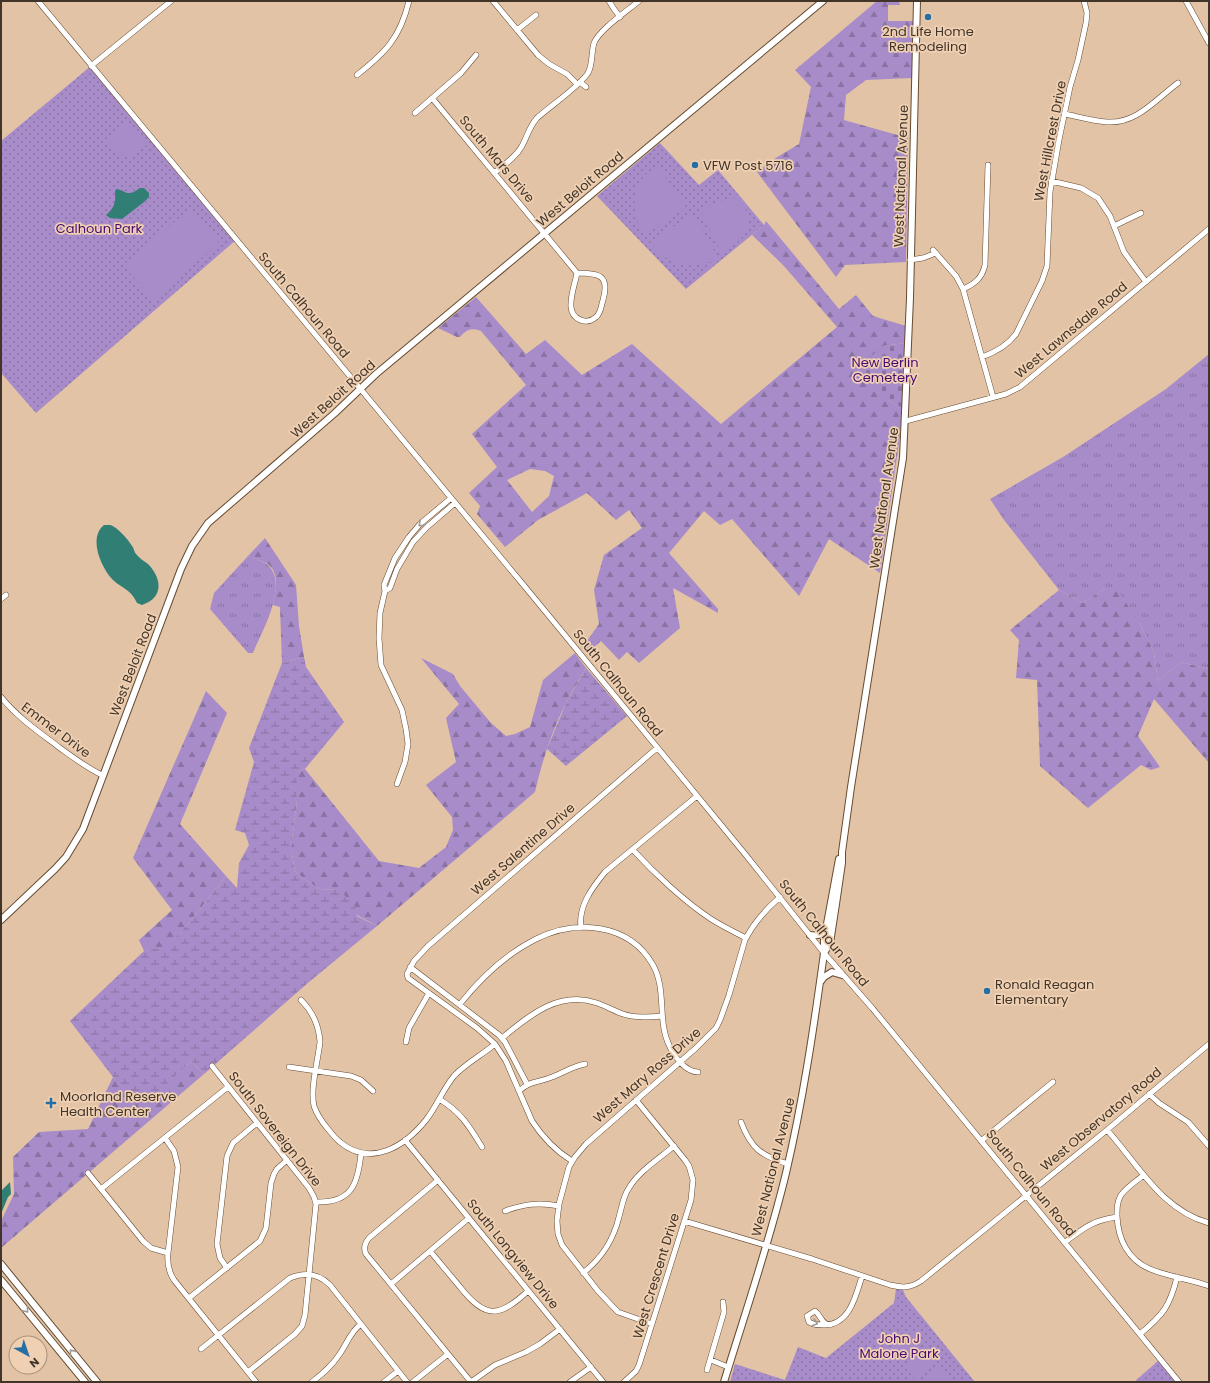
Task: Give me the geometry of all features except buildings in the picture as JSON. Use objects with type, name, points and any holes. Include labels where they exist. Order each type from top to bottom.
[{"type":"main road","name":"West Beloit Road","points":[[1,920],[47,878],[66,857],[83,829],[102,775],[131,704],[181,569],[197,537],[215,516],[335,413],[382,369],[823,1]]},
{"type":"main road","name":"West National Avenue","points":[[724,1382],[788,1164],[802,1094],[820,982],[824,953],[824,940],[834,884],[842,852],[903,463],[906,421],[917,1]]},
{"type":"main road","name":"West National Avenue","points":[[824,953],[830,943],[842,863],[842,852]]},
{"type":"main road","points":[[810,935],[815,936],[821,934],[827,926]]},
{"type":"main road","points":[[820,982],[830,973],[835,972],[842,975]]},
{"type":"main road","points":[[1,1264],[97,1382]]},
{"type":"main road","points":[[1,1280],[85,1382]]},
{"type":"main road","points":[[49,1338],[56,1332]]},
{"type":"street","name":"South Calhoun Road","points":[[38,1],[455,503],[780,897],[842,975],[873,1009],[1179,1382]]},
{"type":"street","points":[[92,66],[170,1]]},
{"type":"street","points":[[357,75],[380,56],[396,37],[403,22],[409,1]]},
{"type":"street","points":[[493,1],[544,60],[561,70],[578,83],[586,86]]},
{"type":"street","points":[[609,1],[620,17]]},
{"type":"street","points":[[494,173],[520,150],[531,125],[537,118],[578,83],[589,70],[596,39],[599,34],[639,1]]},
{"type":"street","name":"West Hillcrest Drive","points":[[982,357],[1002,348],[1014,337],[1021,327],[1042,281],[1048,259],[1048,208],[1051,181],[1086,23],[1087,13],[1084,1]]},
{"type":"street","points":[[1186,1],[1209,43]]},
{"type":"street","points":[[517,30],[536,15]]},
{"type":"street","points":[[415,113],[461,73],[476,55]]},
{"type":"street","points":[[1065,114],[1102,122],[1116,122],[1125,120],[1146,109],[1178,83]]},
{"type":"street","name":"South Mars Drive","points":[[432,98],[577,273]]},
{"type":"street","points":[[963,289],[972,285],[979,279],[985,265],[988,165]]},
{"type":"street","points":[[1051,181],[1081,188],[1093,194],[1107,209],[1124,252],[1146,282]]},
{"type":"street","points":[[1114,226],[1141,213]]},
{"type":"street","name":"West Lawnsdale Road","points":[[906,421],[1013,391],[1027,382],[1209,229]]},
{"type":"street","points":[[910,260],[923,258],[935,251],[956,276],[963,289],[993,397]]},
{"type":"street","points":[[577,273],[592,273],[598,276],[603,279],[606,290],[599,313],[591,320],[584,322],[578,319],[571,309],[571,301],[577,273]]},
{"type":"street","points":[[397,784],[405,762],[408,744],[402,710],[381,665],[379,638],[380,613],[385,591],[384,586],[393,563],[409,537],[420,524],[450,498]]},
{"type":"street","points":[[385,591],[390,588],[399,566],[414,541],[427,527],[455,503]]},
{"type":"street","points":[[409,537],[414,541]]},
{"type":"street","points":[[393,563],[399,566]]},
{"type":"street","points":[[1,599],[6,595]]},
{"type":"street","name":"Emmer Drive","points":[[1,697],[20,718],[77,760],[93,771],[102,775]]},
{"type":"street","name":"West Salentine Drive","points":[[409,969],[428,946],[657,748]]},
{"type":"street","points":[[581,928],[584,902],[605,872],[697,796]]},
{"type":"street","points":[[633,850],[650,867],[711,919],[746,938]]},
{"type":"street","name":"West Mary Ross Drive","points":[[652,1324],[618,1312],[598,1292],[562,1245],[558,1234],[557,1221],[559,1206],[569,1167],[586,1144],[708,1036],[720,1020],[746,938],[758,918],[780,897]]},
{"type":"street","points":[[460,1004],[487,974],[520,948],[536,939],[552,933],[581,928],[608,930],[620,934],[639,947],[654,966],[661,989],[662,1016],[665,1036],[669,1047],[689,1071],[698,1072]]},
{"type":"street","points":[[527,1084],[512,1054],[502,1038],[493,1029],[409,969],[407,974],[408,978],[477,1028],[495,1044],[506,1061],[532,1121],[545,1139],[560,1153],[572,1161]]},
{"type":"street","points":[[406,1042],[409,1028],[429,993]]},
{"type":"street","points":[[502,1038],[530,1016],[546,1007],[560,1001],[572,999],[598,1003],[622,1014],[632,1016],[662,1016]]},
{"type":"street","points":[[301,1000],[314,1016],[318,1028],[320,1042],[313,1100],[319,1117],[338,1141],[361,1153],[374,1154],[385,1152],[405,1140],[426,1120],[455,1075],[495,1044]]},
{"type":"street","name":"West Observatory Road","points":[[684,1221],[902,1288],[911,1287],[916,1285],[1107,1130],[1209,1044]]},
{"type":"street","points":[[519,1091],[527,1084],[551,1078],[569,1069],[585,1064]]},
{"type":"street","name":"South Sovereign Drive","points":[[212,1066],[309,1188],[316,1202],[305,1315],[302,1326],[295,1334],[248,1372]]},
{"type":"street","points":[[289,1067],[356,1077],[373,1091]]},
{"type":"street","points":[[981,1141],[1053,1082]]},
{"type":"street","points":[[101,1189],[228,1087]]},
{"type":"street","points":[[1149,1094],[1159,1103],[1188,1122],[1209,1146]]},
{"type":"street","points":[[439,1099],[460,1114],[482,1147]]},
{"type":"street","points":[[583,1273],[595,1264],[610,1243],[624,1197],[629,1187],[636,1178],[674,1146],[636,1100]]},
{"type":"street","points":[[741,1122],[748,1138],[758,1151],[768,1157],[788,1164]]},
{"type":"street","points":[[227,1268],[220,1258],[217,1244],[227,1156],[230,1147],[236,1140],[257,1123]]},
{"type":"street","points":[[1107,1130],[1163,1197],[1189,1216],[1209,1223]]},
{"type":"street","points":[[165,1138],[174,1151],[178,1167],[168,1253],[168,1266],[171,1275],[256,1382]]},
{"type":"street","name":"South Longview Drive","points":[[405,1140],[603,1382]]},
{"type":"street","name":"West Crescent Drive","points":[[624,1382],[636,1371],[639,1365],[691,1200],[693,1186],[690,1170],[685,1160],[674,1146]]},
{"type":"street","points":[[316,1202],[335,1201],[350,1190],[357,1178],[361,1153]]},
{"type":"street","points":[[189,1298],[256,1244],[263,1235],[267,1224],[272,1178],[277,1169],[287,1160]]},
{"type":"street","points":[[88,1172],[147,1245],[157,1251],[168,1253]]},
{"type":"street","points":[[1144,1175],[1128,1187],[1121,1196],[1118,1204],[1117,1217],[1122,1242],[1132,1257],[1150,1269],[1209,1286]]},
{"type":"street","points":[[438,1180],[366,1241],[366,1254],[471,1382],[495,1365],[526,1352],[540,1344],[560,1329]]},
{"type":"street","points":[[505,1211],[532,1204],[543,1203],[559,1206]]},
{"type":"street","points":[[1065,1242],[1099,1220],[1117,1217]]},
{"type":"street","points":[[391,1284],[469,1218]]},
{"type":"street","points":[[430,1251],[470,1300],[482,1309],[494,1311],[504,1309],[510,1306],[528,1290]]},
{"type":"street","points":[[201,1350],[290,1278],[298,1275],[309,1275],[320,1277],[328,1284],[407,1382]]},
{"type":"street","points":[[830,1324],[841,1319],[851,1308],[862,1276]]},
{"type":"street","points":[[1140,1334],[1158,1319],[1165,1310],[1170,1301],[1177,1277]]},
{"type":"street","points":[[707,1370],[724,1312],[723,1302]]},
{"type":"street","points":[[312,1382],[326,1371],[335,1361],[349,1336],[361,1324]]},
{"type":"street","points":[[413,1382],[448,1354]]},
{"type":"street","points":[[711,1360],[728,1367]]},
{"type":"street","points":[[570,1382],[591,1367]]},
{"type":"street","points":[[384,1382],[398,1371]]},
{"type":"green space","points":[[877,1],[899,1],[900,5],[888,5],[888,21],[914,21],[912,78],[866,80],[846,95],[844,120],[908,138],[906,262],[845,265],[836,277],[757,172],[774,159],[799,144],[811,87],[795,70]]},
{"type":"green space","name":"Calhoun Park","points":[[91,66],[236,240],[36,413],[1,373],[1,141]]},
{"type":"green space","points":[[126,124],[129,125],[147,145],[133,156],[119,154],[107,140]]},
{"type":"green space","points":[[660,143],[699,185],[718,170],[764,225],[686,289],[597,196]]},
{"type":"green space","points":[[657,165],[685,205],[684,209],[644,236],[635,213],[635,197],[640,182],[645,175]]},
{"type":"green space","points":[[739,196],[748,215],[749,223],[747,230],[739,241],[722,254],[701,213],[711,205]]},
{"type":"green space","points":[[191,208],[219,243],[153,300],[123,265]]},
{"type":"green space","points":[[691,215],[694,215],[719,259],[699,265],[681,265],[665,258],[650,242]]},
{"type":"green space","points":[[766,221],[839,309],[856,295],[873,316],[906,326],[905,343],[883,346],[888,400],[902,408],[900,436],[880,573],[829,539],[799,596],[732,519],[720,525],[704,511],[669,553],[718,609],[718,613],[673,588],[680,628],[639,663],[627,652],[619,660],[601,641],[592,649],[591,658],[582,648],[599,624],[594,590],[604,555],[642,528],[629,510],[616,520],[587,493],[538,520],[505,547],[477,514],[480,506],[469,493],[497,467],[472,434],[526,385],[481,331],[474,329],[469,330],[460,337],[457,337],[438,328],[476,297],[526,354],[545,340],[582,375],[632,344],[721,424],[837,327],[783,265],[752,235],[764,225]],"holes":[[[530,469],[545,471],[554,476],[549,496],[532,512],[507,480]]]},
{"type":"green space","name":"New Berlin Cemetery","points":[[905,343],[902,408],[888,400],[857,368],[883,346]]},
{"type":"green space","points":[[1209,354],[1209,669],[1181,662],[1158,681],[1154,652],[1140,624],[1104,589],[1083,603],[1059,590],[1004,520],[990,499],[1063,457],[1166,389]]},
{"type":"green space","points":[[265,538],[296,585],[299,626],[304,657],[282,663],[280,607],[273,605],[276,584],[275,574],[269,565],[248,556]]},
{"type":"green space","points":[[248,556],[263,562],[270,567],[275,576],[276,587],[267,622],[253,653],[248,653],[210,609],[214,593]]},
{"type":"green space","points":[[1104,589],[1119,592],[1140,624],[1154,652],[1158,681],[1181,662],[1209,669],[1209,763],[1154,699],[1138,736],[1160,767],[1151,770],[1141,765],[1088,808],[1040,766],[1037,680],[1016,678],[1019,640],[1010,630],[1059,590],[1083,603]]},
{"type":"green space","points":[[575,653],[586,668],[568,699],[556,724],[544,758],[535,792],[377,926],[357,915],[338,890],[319,889],[295,871],[291,848],[297,801],[297,772],[305,769],[379,861],[419,868],[446,847],[453,830],[452,817],[426,785],[456,762],[446,718],[459,704],[421,658],[453,674],[460,686],[491,723],[506,736],[515,734],[530,727],[543,680]]},
{"type":"green space","points":[[304,657],[306,667],[344,722],[305,769],[297,772],[297,801],[291,848],[295,871],[319,889],[338,890],[355,904],[357,916],[377,926],[309,982],[204,1074],[191,1061],[141,1109],[113,1077],[70,1021],[144,951],[167,946],[189,923],[226,876],[237,888],[239,863],[249,845],[245,833],[235,830],[254,762],[249,748],[282,663]]},
{"type":"green space","points":[[586,668],[627,716],[566,766],[547,749],[566,703]]},
{"type":"green space","points":[[206,691],[227,713],[180,824],[226,876],[189,923],[167,947],[144,951],[139,940],[172,910],[133,858]]},
{"type":"green space","points":[[191,1061],[204,1074],[1,1248],[1,1221],[14,1194],[13,1157],[39,1132],[88,1129],[113,1077],[141,1108]]},
{"type":"green space","name":"John J Malone Park","points":[[896,1289],[903,1290],[906,1297],[975,1382],[730,1382],[735,1364],[785,1380],[798,1347],[826,1358],[894,1303]]},
{"type":"green space","points":[[912,1332],[922,1344],[904,1359],[894,1347]]},
{"type":"green space","points":[[925,1348],[937,1361],[915,1380],[904,1365]]},
{"type":"green space","points":[[1159,1360],[1177,1382],[1134,1382]]},
{"type":"green space","points":[[940,1365],[954,1381],[920,1382]]},
{"type":"water","points":[[140,188],[144,188],[149,193],[149,197],[144,202],[122,219],[110,218],[106,215],[114,205],[116,189],[131,193]]},
{"type":"water","points":[[104,525],[113,526],[119,531],[130,543],[135,553],[153,569],[158,581],[158,587],[154,598],[149,602],[142,605],[137,603],[129,591],[112,579],[108,574],[100,560],[97,545],[99,531]]},
{"type":"water","points":[[10,1182],[11,1194],[8,1197],[1,1214],[1,1191]]},
{"type":"place","name":"2nd Life Home Remodeling","points":[[928,17]]},
{"type":"place","name":"VFW Post 5716","points":[[695,165]]},
{"type":"place","name":"Ronald Reagan Elementary","points":[[987,991]]},
{"type":"place","name":"Moorland Reserve Health Center","points":[[51,1103]]}]
